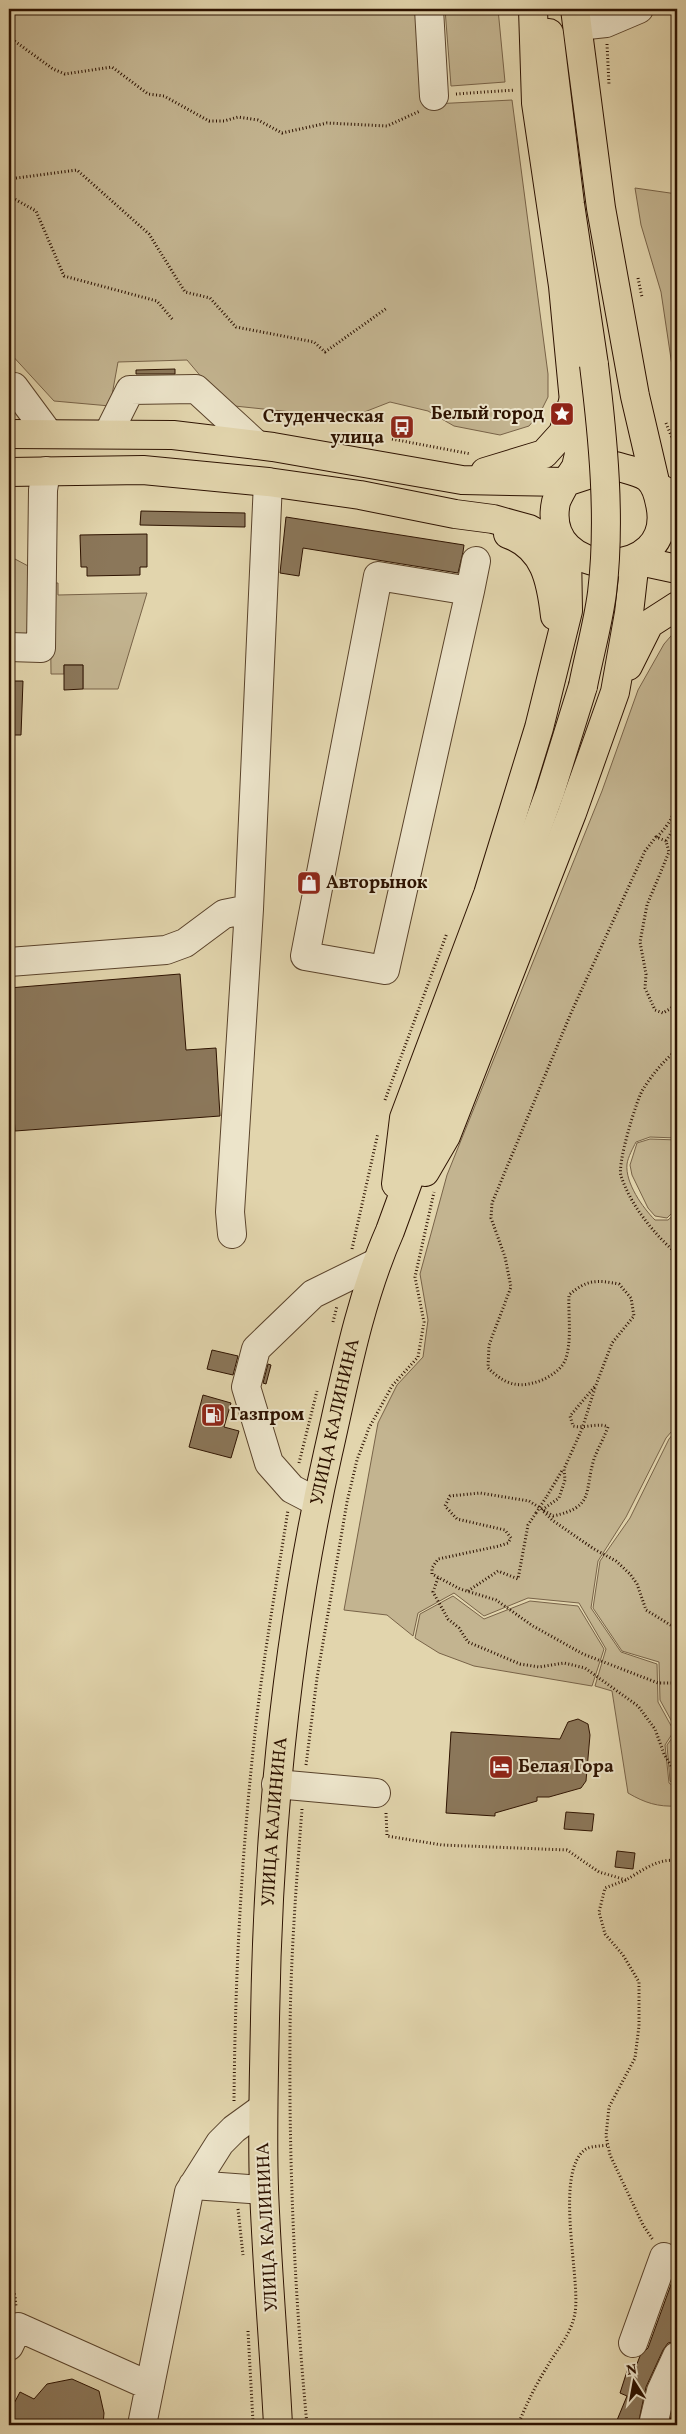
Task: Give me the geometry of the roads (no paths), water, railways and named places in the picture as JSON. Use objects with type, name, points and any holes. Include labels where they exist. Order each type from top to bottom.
[{"type":"main road","points":[[390,1231],[404,1118],[488,894],[539,728],[568,611],[567,550],[558,533],[556,502],[576,467],[579,454],[575,396],[563,286],[536,103],[532,9]]},
{"type":"main road","points":[[390,1231],[550,792],[583,686],[602,594],[605,548],[601,427],[594,365],[570,204],[546,9]]},
{"type":"main road","points":[[576,18],[601,208],[635,396],[667,492],[662,511],[661,530],[656,543],[635,560],[629,613],[615,692]]},
{"type":"main road","points":[[462,480],[544,454],[562,433],[575,396]]},
{"type":"main road","points":[[9,434],[173,436],[265,446],[462,480],[566,482],[615,466],[642,474],[667,492]]},
{"type":"main road","points":[[265,446],[268,482]]},
{"type":"main road","points":[[9,472],[143,470],[268,482],[360,495],[455,514],[493,519],[529,529],[588,560],[617,563],[635,560],[677,569]]},
{"type":"main road","points":[[455,514],[523,539],[540,557],[552,587],[555,620],[539,728]]},
{"type":"main road","points":[[390,1231],[446,1136],[572,813],[615,692],[650,624],[677,606]]},
{"type":"main road","name":"УЛИЦА КАЛИНИНА","points":[[278,2425],[264,2190],[263,2108],[269,1870],[276,1784],[294,1628],[317,1502],[353,1345],[376,1264],[390,1231]]},
{"type":"street","points":[[429,9],[434,96]]},
{"type":"street","points":[[576,18],[606,23],[639,9]]},
{"type":"street","points":[[9,388],[14,387],[48,433]]},
{"type":"street","points":[[108,434],[130,390],[196,389],[265,446]]},
{"type":"street","points":[[9,647],[41,648],[50,578],[43,490],[46,471]]},
{"type":"street","points":[[232,1234],[230,1212],[249,909],[268,482]]},
{"type":"street","points":[[470,591],[378,576],[306,956],[385,970],[470,591],[476,561]]},
{"type":"street","points":[[9,962],[166,950],[185,943],[224,914],[249,909]]},
{"type":"street","points":[[317,1502],[292,1489],[269,1463],[246,1388],[256,1349],[313,1294],[376,1264]]},
{"type":"street","points":[[276,1784],[303,1786],[381,1801]]},
{"type":"street","points":[[142,2425],[189,2192],[220,2143],[234,2129],[263,2108]]},
{"type":"street","points":[[193,2185],[264,2190]]},
{"type":"street","points":[[633,2343],[671,2261]]},
{"type":"street","points":[[9,2346],[18,2328],[150,2386]]},
{"type":"street","points":[[653,2425],[661,2391],[677,2356]]},
{"type":"place","name":"Белый город","points":[[562,414]]},
{"type":"place","name":"Студенческая улица","points":[[402,427]]},
{"type":"place","name":"Авторынок","points":[[309,883]]},
{"type":"place","name":"Газпром","points":[[213,1415]]},
{"type":"place","name":"Белая Гора","points":[[501,1767]]}]
